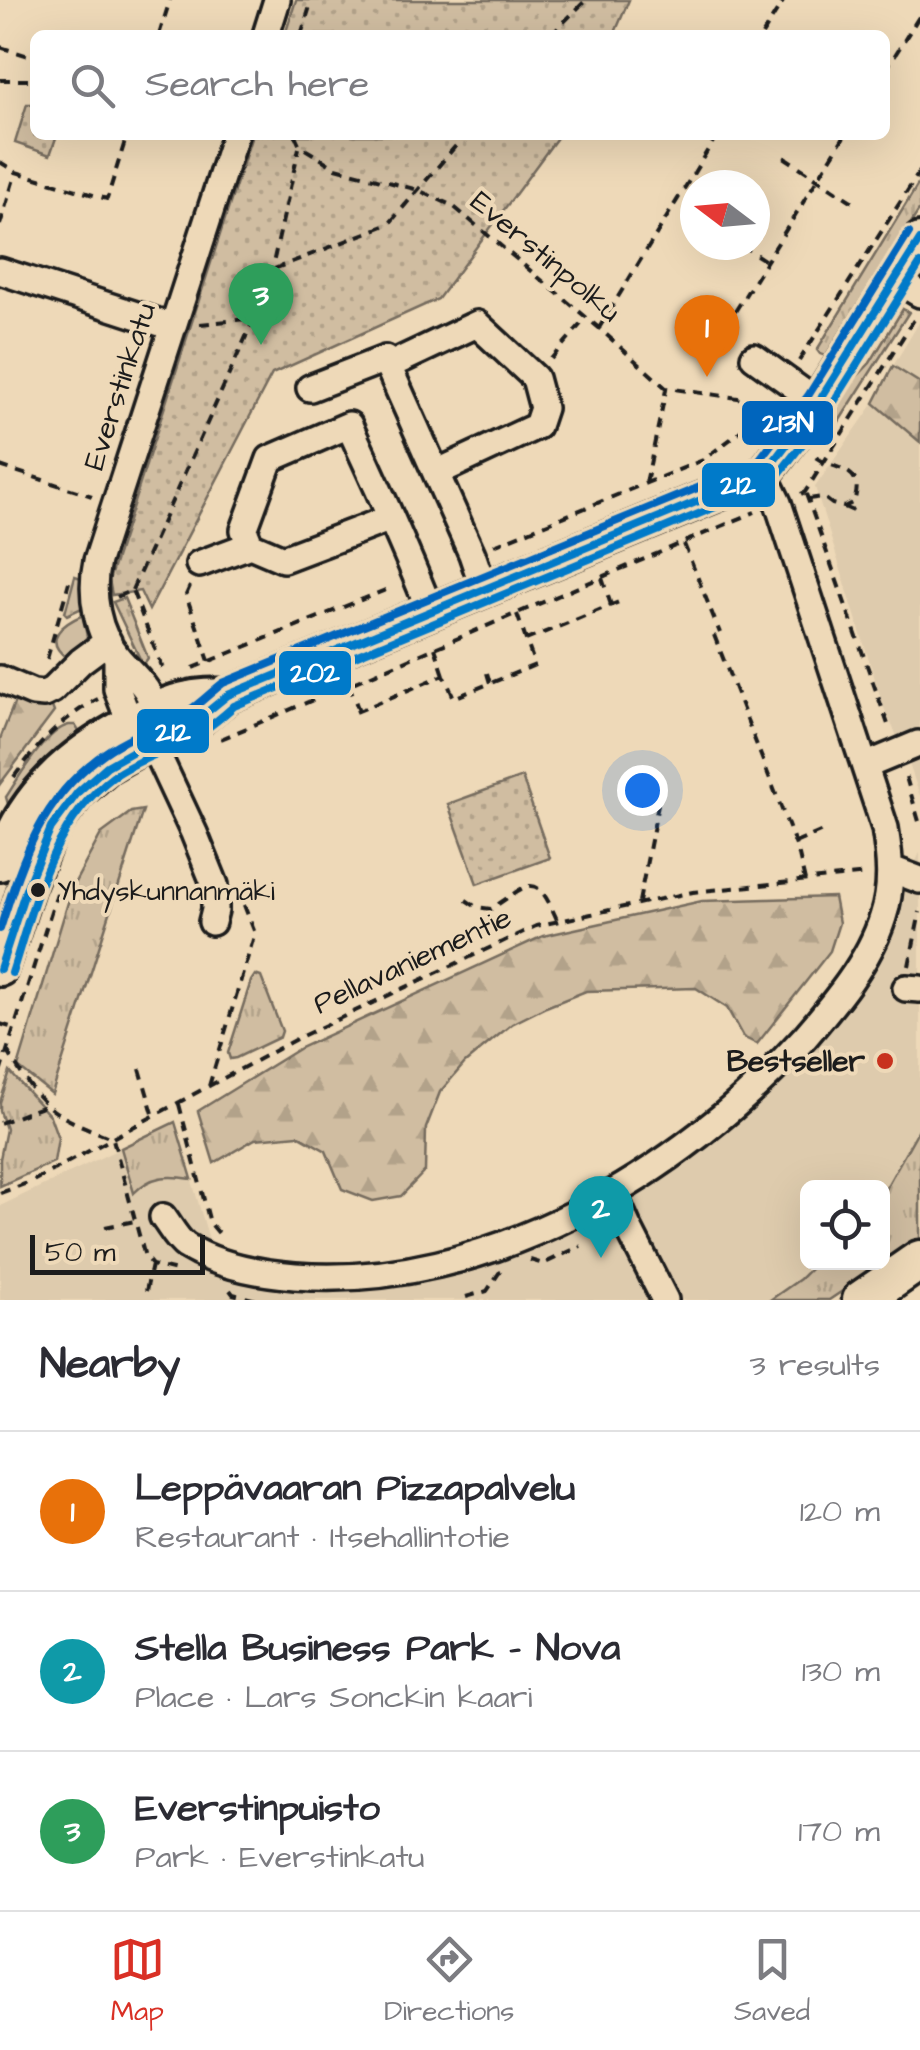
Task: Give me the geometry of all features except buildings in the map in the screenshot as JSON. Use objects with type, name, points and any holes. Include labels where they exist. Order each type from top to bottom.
[{"type":"highway","points":[[862,1300],[920,1260]]},
{"type":"main road","points":[[0,864],[25,809],[56,774],[97,740],[145,725],[188,698],[228,695],[764,474],[908,287],[920,240]]},
{"type":"main road","points":[[0,969],[26,888],[51,828],[78,792],[145,725]]},
{"type":"street","points":[[268,30],[278,0]]},
{"type":"street","name":"Everstinkatu","points":[[212,922],[215,885],[145,725],[140,679],[113,649],[95,606],[92,582],[233,140]]},
{"type":"street","points":[[0,271],[173,327]]},
{"type":"street","points":[[388,366],[478,324],[536,378],[544,408],[537,426],[436,472]]},
{"type":"street","points":[[754,357],[818,403]]},
{"type":"street","points":[[310,388],[385,359],[484,589]]},
{"type":"street","points":[[250,545],[244,530],[270,459],[349,425],[430,611]]},
{"type":"street","points":[[162,1217],[184,1245],[215,1259],[327,1289],[524,1238],[614,1192],[676,1151],[740,1102],[829,1010],[869,949],[883,919],[886,828],[778,502],[764,474]]},
{"type":"street","points":[[199,564],[250,545],[283,559],[391,518]]},
{"type":"street","points":[[0,680],[44,694],[81,661],[113,649]]},
{"type":"street","points":[[865,766],[909,748]]},
{"type":"street","points":[[884,871],[920,880]]},
{"type":"street","points":[[614,1192],[665,1300]]},
{"type":"path","points":[[160,30],[170,0]]},
{"type":"path","points":[[302,30],[312,0]]},
{"type":"path","points":[[556,30],[586,0]]},
{"type":"path","points":[[765,30],[784,0]]},
{"type":"path","points":[[890,62],[920,15]]},
{"type":"path","points":[[0,47],[30,56]]},
{"type":"path","points":[[0,80],[30,80]]},
{"type":"path","points":[[0,162],[16,172],[107,199],[125,140]]},
{"type":"path","points":[[132,590],[268,290],[300,146],[297,140]]},
{"type":"path","points":[[272,270],[388,224],[461,140]]},
{"type":"path","points":[[599,328],[714,140]]},
{"type":"path","points":[[770,254],[842,140]]},
{"type":"path","name":"Everstinpolku","points":[[300,146],[336,168],[418,190],[453,206],[666,388]]},
{"type":"path","points":[[784,156],[853,202]]},
{"type":"path","points":[[472,554],[703,460],[736,435],[787,379],[920,171]]},
{"type":"path","points":[[0,225],[16,172]]},
{"type":"path","points":[[684,318],[718,338],[766,260]]},
{"type":"path","points":[[173,327],[254,318]]},
{"type":"path","points":[[536,378],[586,318]]},
{"type":"path","points":[[646,483],[666,388],[768,402]]},
{"type":"path","points":[[825,464],[846,470],[857,482],[854,502],[844,507]]},
{"type":"path","points":[[0,466],[97,498]]},
{"type":"path","points":[[805,492],[881,710],[909,748],[920,825]]},
{"type":"path","points":[[808,499],[823,497],[858,513]]},
{"type":"path","points":[[683,543],[806,880]]},
{"type":"path","points":[[199,564],[186,595],[209,661]]},
{"type":"path","points":[[193,668],[417,576]]},
{"type":"path","points":[[602,578],[611,605]]},
{"type":"path","points":[[526,640],[619,602]]},
{"type":"path","points":[[435,648],[454,698],[535,665],[517,614]]},
{"type":"path","points":[[487,673],[490,683]]},
{"type":"path","points":[[350,684],[358,712],[444,675]]},
{"type":"path","points":[[8,786],[59,725],[80,709],[140,679]]},
{"type":"path","points":[[638,904],[660,794]]},
{"type":"path","points":[[795,843],[827,829]]},
{"type":"path","name":"Pellavaniementie","points":[[0,1193],[33,1181],[298,1038],[536,926],[693,892],[884,871]]},
{"type":"path","points":[[466,900],[476,907],[491,909],[520,888],[537,886],[546,894],[558,922]]},
{"type":"path","points":[[911,982],[920,912]]},
{"type":"path","points":[[209,1086],[255,933]]},
{"type":"path","points":[[0,1024],[14,1028]]},
{"type":"path","points":[[7,1050],[47,1106],[113,1139],[131,1200]]},
{"type":"path","points":[[140,1070],[154,1117]]},
{"type":"path","points":[[179,1104],[210,1223],[223,1239]]},
{"type":"path","points":[[0,1123],[47,1106]]},
{"type":"path","points":[[105,1227],[136,1221]]},
{"type":"path","points":[[530,1260],[542,1264],[581,1246]]},
{"type":"path","points":[[542,1264],[546,1272]]},
{"type":"path","points":[[146,1291],[152,1265]]},
{"type":"path","points":[[466,1297],[488,1291],[499,1273],[514,1266]]},
{"type":"path","points":[[484,1292],[486,1300]]},
{"type":"shaded area","points":[[920,321],[920,383],[893,366]]},
{"type":"shaded area","points":[[874,403],[920,442],[920,796],[884,708],[815,487]]},
{"type":"shaded area","points":[[920,853],[920,1127],[890,1181],[800,1180],[800,1270],[809,1270],[770,1300],[0,1300],[0,1206],[175,1122],[210,1243],[246,1278],[298,1287],[350,1289],[422,1276],[642,1189],[749,1110],[811,1046]]},
{"type":"green space","points":[[296,0],[629,0],[616,30],[287,30]]},
{"type":"green space","points":[[30,104],[30,140],[55,140],[50,155],[15,143]]},
{"type":"green space","points":[[250,140],[555,140],[438,299],[272,374],[149,610],[140,591],[112,595],[109,580]]},
{"type":"green space","points":[[920,181],[920,209],[826,356],[820,354],[817,350]]},
{"type":"green space","points":[[903,309],[909,312],[831,434],[823,427]]},
{"type":"green space","points":[[893,366],[920,383],[920,442],[874,403]]},
{"type":"green space","points":[[75,576],[81,578],[82,608],[67,615],[65,613]]},
{"type":"green space","points":[[124,598],[148,658],[143,665],[113,602]]},
{"type":"green space","points":[[83,615],[87,637],[67,658],[56,644],[58,632]]},
{"type":"green space","points":[[17,696],[51,704],[54,712],[0,784],[0,739]]},
{"type":"green space","points":[[75,725],[82,736],[8,804],[6,797],[34,755],[51,736]]},
{"type":"green space","points":[[522,777],[550,858],[477,884],[448,804]]},
{"type":"green space","points":[[143,810],[52,1094],[18,1067],[73,886],[101,834],[131,812]]},
{"type":"green space","points":[[834,897],[839,923],[830,951],[757,1044],[743,1037],[727,1008],[696,988],[586,991],[512,1024],[465,1063],[440,1092],[426,1128],[425,1171],[401,1196],[373,1201],[342,1189],[326,1151],[298,1135],[255,1139],[214,1163],[198,1111],[300,1048],[543,936],[702,901]]},
{"type":"green space","points":[[255,975],[261,977],[282,1031],[280,1037],[230,1059],[228,1053]]},
{"type":"green space","points":[[10,1072],[50,1116],[58,1138],[54,1162],[0,1186],[6,1129],[0,1102]]},
{"type":"green space","points":[[175,1122],[192,1179],[160,1178],[134,1193],[121,1148]]},
{"type":"green space","points":[[920,1127],[920,1239],[890,1259],[890,1181]]},
{"type":"green space","points":[[809,1270],[874,1270],[829,1300],[770,1300]]},
{"type":"transit line","name":"213N","points":[[0,929],[25,857],[47,814],[78,775],[119,744],[187,712],[223,683],[756,464],[808,396],[909,233]]},
{"type":"transit line","name":"212","points":[[0,969],[51,828],[78,792],[107,766],[196,721],[228,695],[764,474],[818,403],[920,240]]},
{"type":"transit line","name":"202","points":[[12,973],[38,892],[60,840],[75,816],[114,776],[194,737],[234,706],[771,484],[829,410],[920,264]]},
{"type":"place","name":"Everstinpuisto","points":[[261,345]]},
{"type":"place","name":"Leppävaaran Pizzapalvelu","points":[[707,377]]},
{"type":"place","name":"Yhdyskunnanmäki","points":[[38,890]]},
{"type":"place","name":"Bestseller","points":[[885,1061]]},
{"type":"place","name":"Stella Business Park - Nova","points":[[601,1258]]}]
